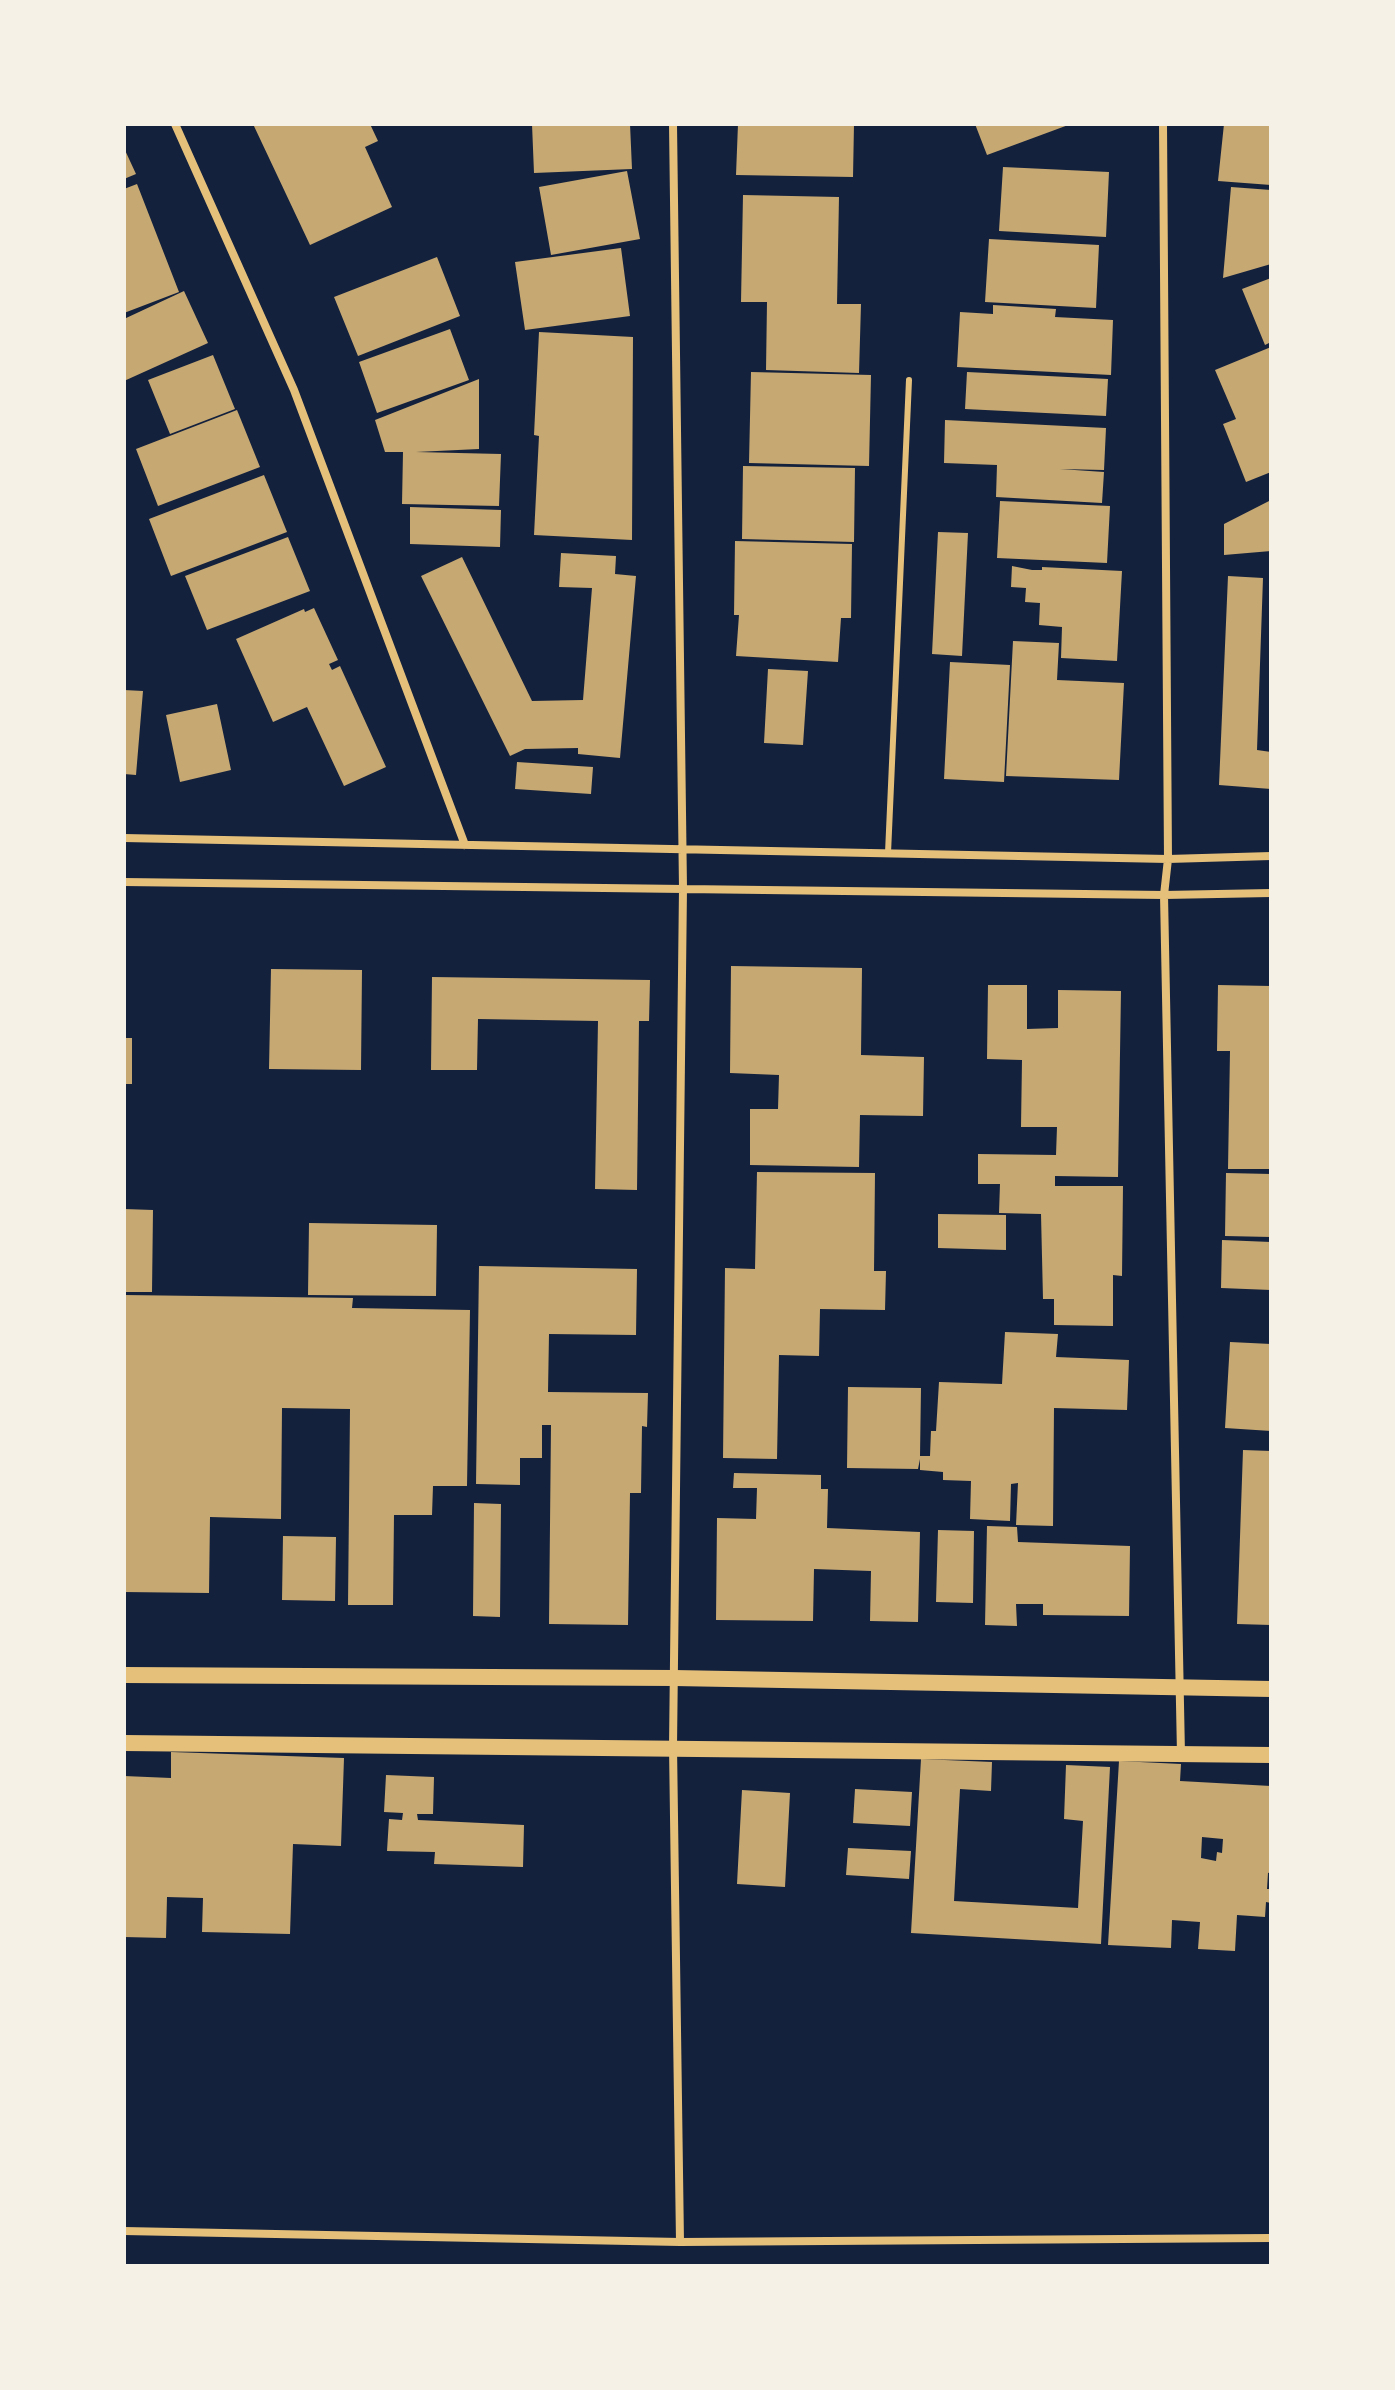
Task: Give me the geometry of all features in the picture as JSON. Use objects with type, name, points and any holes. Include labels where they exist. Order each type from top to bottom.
[{"type":"main road","points":[[124,1675],[674,1678],[1271,1689]]},
{"type":"main road","points":[[124,1743],[673,1746],[1271,1755]]},
{"type":"street","points":[[175,124],[294,390],[465,845]]},
{"type":"street","points":[[673,124],[683,888],[673,1746],[680,2242]]},
{"type":"street","points":[[1163,124],[1168,859],[1164,895],[1181,1755]]},
{"type":"street","points":[[124,838],[1168,859],[1271,856]]},
{"type":"street","points":[[124,882],[1164,895],[1271,893]]},
{"type":"street","points":[[124,2231],[680,2242],[1271,2238]]},
{"type":"lane","points":[[888,853],[909,380]]},
{"type":"building","points":[[253,124],[370,124],[378,141],[365,147],[392,207],[310,245]]},
{"type":"building","points":[[532,124],[630,124],[632,169],[534,173]]},
{"type":"building","points":[[738,124],[854,124],[853,177],[736,175]]},
{"type":"building","points":[[975,124],[1071,124],[987,155]]},
{"type":"building","points":[[1224,124],[1271,124],[1271,185],[1218,181]]},
{"type":"building","points":[[124,148],[136,174],[124,179]]},
{"type":"building","points":[[1003,167],[1109,172],[1106,237],[999,231]]},
{"type":"building","points":[[627,171],[640,239],[551,255],[539,187]]},
{"type":"building","points":[[137,184],[179,292],[124,313],[124,189]]},
{"type":"building","points":[[1231,187],[1271,190],[1271,264],[1223,278]]},
{"type":"building","points":[[743,195],[839,197],[837,304],[861,304],[859,373],[766,370],[767,302],[741,302]]},
{"type":"building","points":[[989,239],[1099,245],[1096,308],[985,302]]},
{"type":"building","points":[[621,248],[630,316],[525,330],[515,262]]},
{"type":"building","points":[[437,257],[460,316],[358,356],[334,297]]},
{"type":"building","points":[[1271,278],[1271,342],[1265,345],[1242,289]]},
{"type":"building","points":[[184,291],[208,343],[124,381],[124,319]]},
{"type":"building","points":[[993,305],[1056,309],[1055,317],[1113,320],[1111,375],[957,367],[960,312],[993,314]]},
{"type":"building","points":[[450,329],[469,380],[377,413],[359,362]]},
{"type":"building","points":[[539,332],[633,337],[632,540],[534,535],[539,436],[534,435]]},
{"type":"building","points":[[1271,347],[1271,472],[1246,482],[1223,424],[1236,419],[1215,370]]},
{"type":"building","points":[[213,355],[235,409],[170,434],[148,380]]},
{"type":"building","points":[[751,372],[871,375],[869,466],[749,463]]},
{"type":"building","points":[[967,372],[1108,379],[1106,416],[965,409]]},
{"type":"building","points":[[479,379],[479,449],[416,452],[501,454],[499,506],[402,504],[403,452],[385,452],[375,420]]},
{"type":"building","points":[[237,410],[260,467],[158,506],[136,449]]},
{"type":"building","points":[[945,420],[1106,428],[1104,470],[1060,469],[1104,472],[1102,503],[996,497],[997,465],[944,463]]},
{"type":"building","points":[[743,466],[855,468],[854,542],[742,539]]},
{"type":"building","points":[[264,475],[287,532],[171,576],[149,519]]},
{"type":"building","points":[[1271,500],[1271,551],[1224,555],[1224,524]]},
{"type":"building","points":[[1000,501],[1110,506],[1107,563],[997,558]]},
{"type":"building","points":[[410,507],[501,510],[500,547],[410,544]]},
{"type":"building","points":[[938,532],[968,533],[962,656],[932,654]]},
{"type":"building","points":[[288,537],[310,591],[207,630],[185,576]]},
{"type":"building","points":[[735,541],[852,544],[851,618],[841,618],[838,662],[736,656],[739,615],[734,615]]},
{"type":"building","points":[[561,553],[616,556],[615,574],[636,576],[620,758],[578,754],[578,748],[525,749],[510,756],[421,576],[462,557],[532,701],[583,700],[592,588],[559,587]]},
{"type":"building","points":[[1012,566],[1032,570],[1042,570],[1042,567],[1122,571],[1117,661],[1061,658],[1062,627],[1039,625],[1040,603],[1025,602],[1026,588],[1011,587]]},
{"type":"building","points":[[1228,576],[1263,578],[1257,750],[1271,752],[1271,789],[1219,785]]},
{"type":"building","points":[[314,608],[338,660],[329,664],[332,670],[340,666],[386,767],[344,786],[307,707],[273,722],[236,639],[304,609],[305,612]]},
{"type":"building","points":[[1013,641],[1059,643],[1057,680],[1124,683],[1119,780],[1006,776]]},
{"type":"building","points":[[950,662],[1010,665],[1004,782],[944,779]]},
{"type":"building","points":[[768,669],[808,671],[803,745],[764,743]]},
{"type":"building","points":[[124,690],[143,691],[136,775],[124,774]]},
{"type":"building","points":[[217,704],[231,770],[180,782],[166,715]]},
{"type":"building","points":[[517,762],[593,767],[591,794],[515,789]]},
{"type":"building","points":[[731,966],[862,968],[861,1055],[924,1057],[923,1116],[860,1115],[859,1167],[750,1165],[750,1109],[778,1109],[779,1075],[730,1073]]},
{"type":"building","points":[[271,969],[362,970],[361,1070],[269,1069]]},
{"type":"building","points":[[432,977],[650,980],[649,1021],[639,1021],[637,1190],[595,1189],[598,1021],[478,1019],[477,1070],[431,1070]]},
{"type":"building","points":[[988,985],[1027,985],[1027,1029],[1058,1028],[1058,990],[1121,991],[1118,1177],[1055,1176],[1055,1186],[1123,1186],[1122,1276],[1113,1275],[1113,1326],[1054,1325],[1054,1299],[1043,1299],[1041,1214],[999,1213],[1000,1184],[978,1184],[978,1154],[1056,1155],[1057,1127],[1021,1127],[1022,1060],[987,1059]]},
{"type":"building","points":[[1218,985],[1271,986],[1271,1169],[1228,1169],[1230,1051],[1217,1051]]},
{"type":"building","points":[[124,1038],[132,1038],[132,1084],[124,1084]]},
{"type":"building","points":[[757,1172],[875,1173],[874,1271],[886,1271],[885,1310],[820,1309],[819,1356],[779,1355],[777,1459],[723,1458],[725,1268],[755,1269]]},
{"type":"building","points":[[1226,1173],[1271,1174],[1271,1237],[1225,1236]]},
{"type":"building","points":[[124,1209],[153,1210],[152,1292],[124,1292]]},
{"type":"building","points":[[938,1214],[1006,1215],[1006,1250],[938,1248]]},
{"type":"building","points":[[309,1223],[437,1225],[436,1296],[308,1295]]},
{"type":"building","points":[[1222,1240],[1271,1242],[1271,1290],[1221,1288]]},
{"type":"building","points":[[479,1266],[637,1269],[636,1335],[549,1334],[548,1392],[648,1393],[647,1427],[642,1426],[641,1493],[630,1493],[628,1625],[549,1624],[551,1425],[542,1425],[542,1458],[520,1458],[520,1485],[476,1484]]},
{"type":"building","points":[[124,1295],[353,1298],[352,1308],[470,1310],[467,1486],[433,1486],[432,1515],[394,1515],[393,1605],[348,1605],[350,1409],[282,1408],[281,1519],[210,1517],[209,1593],[124,1592]]},
{"type":"building","points":[[1005,1332],[1058,1334],[1056,1357],[1129,1360],[1127,1410],[1054,1408],[1053,1526],[1016,1525],[1018,1483],[1011,1484],[1010,1521],[970,1519],[971,1481],[943,1480],[943,1472],[920,1470],[920,1459],[918,1469],[847,1468],[848,1387],[921,1388],[920,1456],[930,1456],[931,1431],[936,1431],[939,1382],[1002,1384]]},
{"type":"building","points":[[1230,1342],[1271,1344],[1271,1431],[1225,1428]]},
{"type":"building","points":[[1243,1450],[1271,1451],[1271,1625],[1237,1624]]},
{"type":"building","points":[[734,1473],[821,1475],[821,1489],[828,1489],[827,1528],[920,1532],[918,1622],[870,1621],[871,1571],[814,1569],[813,1621],[716,1620],[717,1518],[756,1519],[757,1488],[733,1488]]},
{"type":"building","points":[[474,1503],[501,1504],[500,1617],[473,1616]]},
{"type":"building","points":[[987,1526],[1017,1527],[1018,1542],[1130,1546],[1129,1616],[1043,1615],[1043,1604],[1016,1604],[1017,1626],[985,1625]]},
{"type":"building","points":[[938,1530],[974,1531],[973,1603],[936,1602]]},
{"type":"building","points":[[283,1536],[336,1537],[335,1601],[282,1600]]},
{"type":"building","points":[[171,1752],[344,1758],[341,1846],[293,1844],[290,1934],[202,1932],[203,1898],[167,1897],[166,1938],[124,1937],[124,1776],[171,1778]]},
{"type":"building","points":[[921,1759],[992,1762],[991,1791],[960,1789],[954,1901],[1078,1908],[1083,1821],[1064,1819],[1066,1765],[1110,1767],[1101,1944],[911,1933]]},
{"type":"building","points":[[1119,1761],[1181,1764],[1180,1781],[1271,1786],[1271,1872],[1268,1873],[1267,1889],[1271,1889],[1271,1903],[1266,1902],[1265,1917],[1237,1915],[1235,1951],[1198,1949],[1200,1922],[1172,1920],[1171,1948],[1108,1945]],"holes":[[[1202,1837],[1223,1839],[1222,1853],[1217,1852],[1216,1861],[1201,1858]]]},
{"type":"building","points":[[386,1775],[434,1777],[433,1814],[417,1814],[418,1820],[524,1825],[523,1867],[434,1864],[435,1852],[387,1851],[389,1819],[402,1820],[403,1813],[384,1812]]},
{"type":"building","points":[[855,1789],[912,1792],[910,1826],[853,1823]]},
{"type":"building","points":[[742,1790],[790,1793],[785,1887],[737,1884]]},
{"type":"building","points":[[848,1848],[911,1851],[909,1879],[846,1875]]}]
